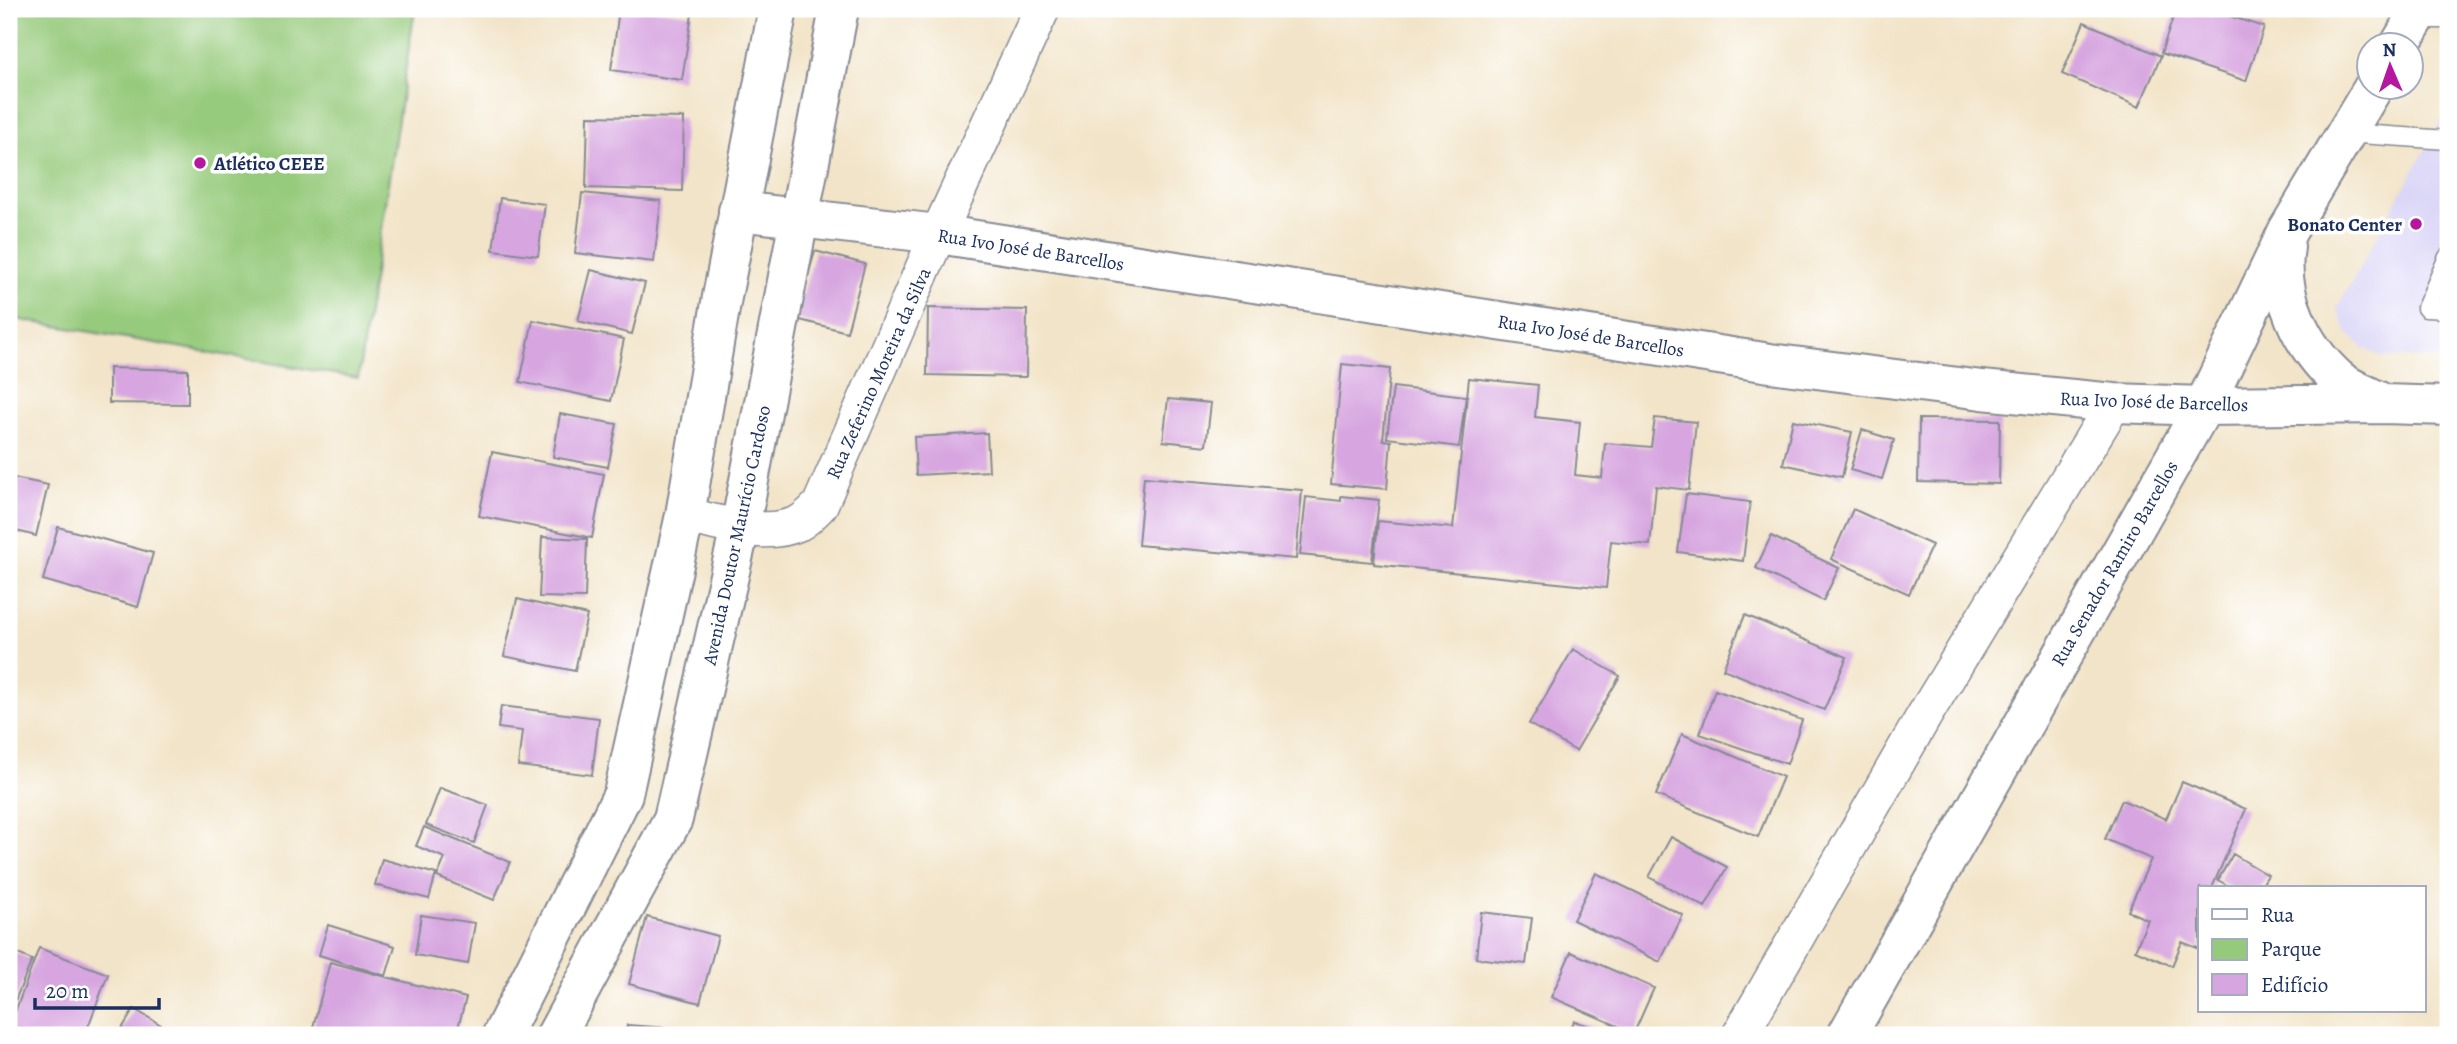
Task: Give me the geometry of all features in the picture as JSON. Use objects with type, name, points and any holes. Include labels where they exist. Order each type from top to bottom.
[{"type":"street","points":[[502,1035],[624,794],[685,515],[738,211],[778,9]]},
{"type":"street","name":"Avenida Doutor Maurício Cardoso","points":[[556,1035],[673,819],[740,528],[839,9]]},
{"type":"street","name":"Rua Zeferino Moreira da Silva","points":[[685,515],[740,528],[779,529],[801,522],[820,505],[938,234],[1042,9]]},
{"type":"street","name":"Rua Senador Ramiro Barcellos","points":[[1847,1035],[2204,406],[2288,230],[2364,102]]},
{"type":"street","name":"Rua Ivo José de Barcellos","points":[[738,211],[938,234],[1770,363],[1982,390],[2114,403],[2204,406],[2448,406]]},
{"type":"street","points":[[2288,230],[2282,265],[2286,299],[2310,346],[2339,380],[2384,404]]},
{"type":"street","points":[[1740,1035],[1924,716],[2114,403]]},
{"type":"lane","points":[[2344,133],[2448,140]]},
{"type":"lane","points":[[2448,257],[2426,308],[2448,309]]},
{"type":"shaded area","name":"Bonato Center","points":[[2448,109],[2448,359],[2381,357],[2363,348],[2346,331],[2337,308]]},
{"type":"green space","name":"Atlético CEEE","points":[[9,9],[415,9],[358,378],[9,318]]},
{"type":"building","points":[[619,9],[652,9],[692,14],[682,80],[611,70]]},
{"type":"building","points":[[2176,9],[2207,9],[2264,27],[2246,81],[2161,53]]},
{"type":"building","points":[[2084,22],[2161,56],[2139,107],[2062,74]]},
{"type":"building","points":[[588,116],[684,118],[682,191],[586,188]]},
{"type":"building","points":[[582,193],[661,201],[654,262],[575,253]]},
{"type":"building","points":[[500,198],[545,204],[538,256],[493,250]]},
{"type":"building","points":[[815,251],[865,264],[847,332],[796,319]]},
{"type":"building","points":[[591,270],[645,283],[632,334],[578,321]]},
{"type":"building","points":[[928,308],[1027,310],[1026,377],[927,375]]},
{"type":"building","points":[[533,320],[624,339],[611,401],[520,382]]},
{"type":"building","points":[[1342,364],[1390,369],[1383,440],[1391,441],[1387,489],[1331,484]]},
{"type":"building","points":[[109,368],[188,370],[188,404],[109,403]]},
{"type":"building","points":[[1469,378],[1538,385],[1535,417],[1580,422],[1575,475],[1602,478],[1605,443],[1651,447],[1655,418],[1696,422],[1689,490],[1656,486],[1650,545],[1611,541],[1606,588],[1374,564],[1378,521],[1453,528]]},
{"type":"building","points":[[1393,387],[1466,396],[1459,447],[1387,438]]},
{"type":"building","points":[[1168,399],[1211,403],[1206,446],[1163,441]]},
{"type":"building","points":[[560,414],[617,424],[608,467],[553,457]]},
{"type":"building","points":[[1919,419],[2000,420],[1999,484],[1918,482]]},
{"type":"building","points":[[1793,420],[1852,432],[1842,477],[1783,464]]},
{"type":"building","points":[[1862,430],[1894,440],[1882,479],[1850,470]]},
{"type":"building","points":[[987,433],[989,471],[916,475],[914,437]]},
{"type":"building","points":[[492,452],[604,474],[592,538],[479,516]]},
{"type":"building","points":[[9,477],[48,485],[36,536],[9,529]]},
{"type":"building","points":[[1144,477],[1302,490],[1296,559],[1138,545]]},
{"type":"building","points":[[1686,494],[1750,502],[1743,561],[1678,552]]},
{"type":"building","points":[[1341,496],[1379,500],[1372,562],[1300,555],[1306,497],[1341,501]]},
{"type":"building","points":[[1853,509],[1932,545],[1909,594],[1831,559]]},
{"type":"building","points":[[58,527],[153,553],[138,607],[43,580]]},
{"type":"building","points":[[1771,536],[1839,568],[1823,601],[1756,568]]},
{"type":"building","points":[[542,537],[587,539],[585,598],[539,597]]},
{"type":"building","points":[[517,599],[587,615],[575,671],[504,656]]},
{"type":"building","points":[[1745,615],[1847,657],[1824,710],[1723,669]]},
{"type":"building","points":[[1573,649],[1620,676],[1576,751],[1529,724]]},
{"type":"building","points":[[1715,690],[1802,720],[1787,764],[1700,734]]},
{"type":"building","points":[[501,706],[599,718],[592,775],[518,766],[522,731],[498,728]]},
{"type":"building","points":[[1682,734],[1783,777],[1758,837],[1656,795]]},
{"type":"building","points":[[2182,782],[2246,809],[2213,886],[2198,886],[2198,948],[2182,942],[2172,966],[2135,950],[2148,920],[2128,911],[2151,859],[2105,839],[2122,800],[2166,819]]},
{"type":"building","points":[[440,788],[488,805],[474,843],[426,825]]},
{"type":"building","points":[[424,827],[510,862],[494,900],[437,877],[445,858],[416,846]]},
{"type":"building","points":[[1671,837],[1727,867],[1705,907],[1649,877]]},
{"type":"building","points":[[2233,854],[2268,875],[2261,886],[2228,886],[2218,880]]},
{"type":"building","points":[[382,859],[436,874],[429,899],[375,885]]},
{"type":"building","points":[[1596,873],[1683,915],[1660,962],[1573,920]]},
{"type":"building","points":[[1481,912],[1532,918],[1526,964],[1476,958]]},
{"type":"building","points":[[421,915],[475,923],[468,964],[415,955]]},
{"type":"building","points":[[647,917],[718,936],[700,1003],[629,984]]},
{"type":"building","points":[[328,925],[395,946],[386,976],[319,955]]},
{"type":"building","points":[[39,948],[108,974],[85,1035],[9,1035],[9,1028]]},
{"type":"building","points":[[9,950],[32,960],[9,1015]]},
{"type":"building","points":[[1571,952],[1654,988],[1634,1033],[1551,997]]},
{"type":"building","points":[[330,962],[466,998],[456,1035],[311,1035]]},
{"type":"building","points":[[134,1009],[178,1035],[118,1035]]},
{"type":"building","points":[[1574,1021],[1618,1035],[1569,1035]]},
{"type":"building","points":[[627,1025],[722,1032],[721,1035],[626,1035]]},
{"type":"place","name":"Atlético CEEE","points":[[200,163]]},
{"type":"place","name":"Bonato Center","points":[[2416,224]]}]
